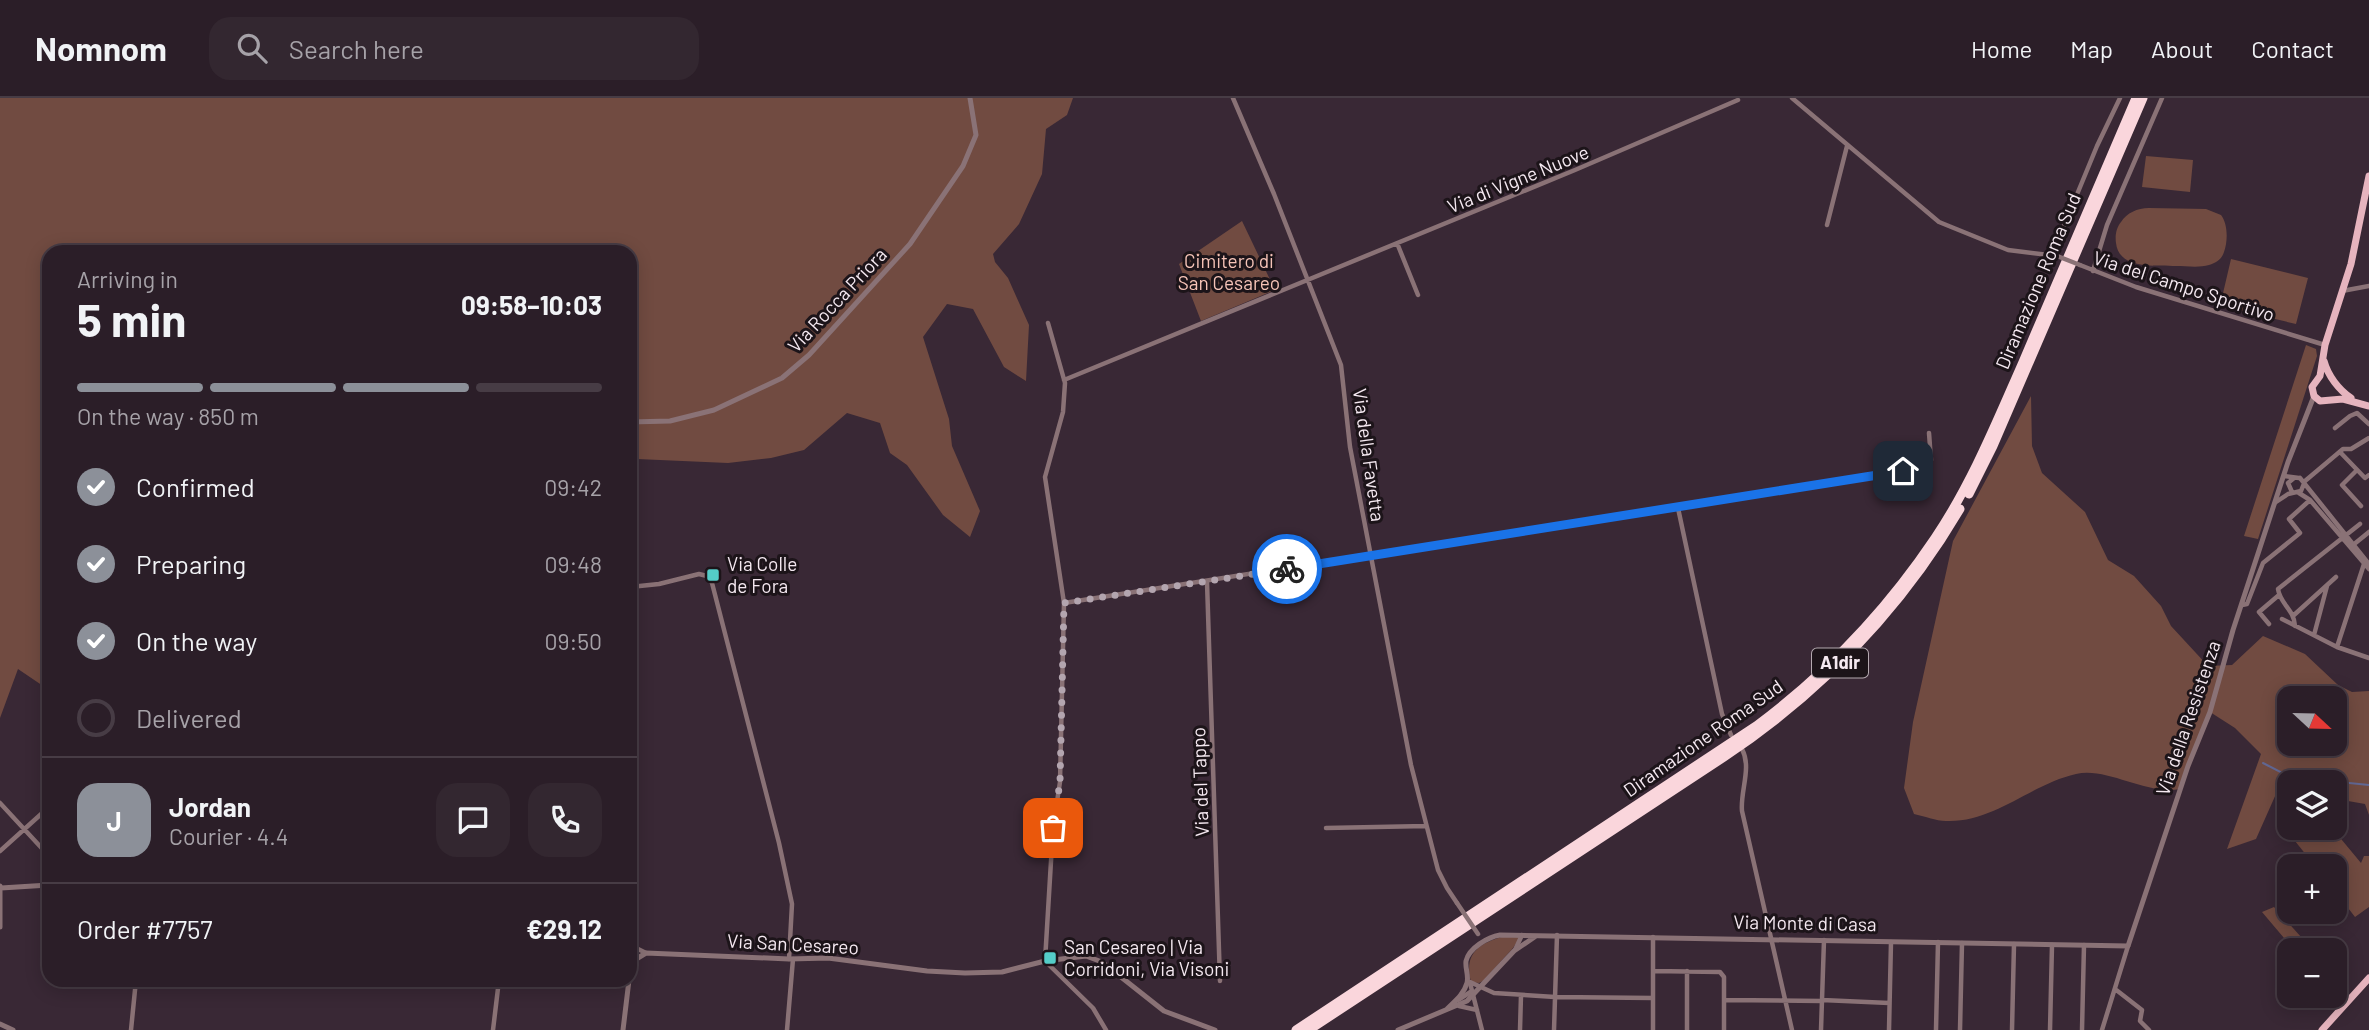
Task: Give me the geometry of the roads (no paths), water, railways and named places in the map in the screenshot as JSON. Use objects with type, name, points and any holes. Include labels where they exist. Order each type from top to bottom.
[{"type":"highway","name":"Diramazione Roma Sud","points":[[1296,1030],[1756,726],[1817,677],[1870,622],[1936,537],[1978,463],[2136,98]]},
{"type":"highway","name":"Diramazione Roma Sud","points":[[1309,1030],[1751,739],[1808,694],[1878,623],[1912,582],[1940,541],[1984,466],[2143,98]]},
{"type":"main road","points":[[2369,176],[2357,240],[2324,349],[2320,376],[2313,383],[2314,396],[2322,402],[2333,399],[2355,401],[2369,406]]},
{"type":"main road","points":[[2324,349],[2330,377],[2355,401]]},
{"type":"main road","points":[[2320,376],[2330,377]]},
{"type":"main road","points":[[2333,399],[2338,387]]},
{"type":"main road","points":[[2322,1030],[2369,978]]},
{"type":"street","name":"Via Rocca Priora","points":[[637,422],[670,421],[714,410],[782,378],[809,355],[910,244],[963,166],[976,135],[970,98]]},
{"type":"street","name":"Via della Favetta","points":[[1233,98],[1341,365],[1348,431],[1371,557],[1411,765],[1426,826],[1439,874],[1483,942]]},
{"type":"street","name":"Via del Campo Sportivo","points":[[1792,98],[1946,226],[2008,250],[2054,255],[2136,287],[2324,349]]},
{"type":"street","points":[[2054,255],[2097,146],[2120,98]]},
{"type":"street","points":[[2093,271],[2107,225],[2162,98]]},
{"type":"street","name":"Via di Vigne Nuove","points":[[1065,380],[1576,170],[1738,100]]},
{"type":"street","points":[[1827,225],[1847,146]]},
{"type":"street","points":[[1397,243],[1418,295]]},
{"type":"street","points":[[2342,291],[2369,286]]},
{"type":"street","points":[[1048,323],[1065,380],[1063,412],[1045,477],[1064,603],[1060,782],[1053,828],[1045,961],[1093,1008],[1106,1030]]},
{"type":"street","name":"Via della Resistenza","points":[[2102,1030],[2188,766],[2210,712],[2288,462],[2314,396]]},
{"type":"street","name":"Via della Resistenza","points":[[2307,417],[2322,402]]},
{"type":"street","points":[[2335,428],[2357,413],[2369,424]]},
{"type":"street","points":[[1064,603],[1371,557],[1928,467],[1931,460],[1928,433]]},
{"type":"street","points":[[2275,502],[2302,490],[2310,476],[2343,449],[2351,449],[2369,438]]},
{"type":"street","points":[[2340,452],[2365,478],[2369,475]]},
{"type":"street","points":[[2288,462],[2297,478],[2367,564]]},
{"type":"street","points":[[2357,470],[2342,485],[2361,506]]},
{"type":"street","points":[[2284,476],[2310,476]]},
{"type":"street","points":[[2295,493],[2288,483],[2297,478]]},
{"type":"street","points":[[2281,485],[2310,500],[2367,564]]},
{"type":"street","points":[[2242,605],[2246,604],[2263,563],[2300,533],[2289,519],[2310,500]]},
{"type":"street","points":[[1678,508],[1722,714],[1731,735]]},
{"type":"street","points":[[2295,626],[2294,615],[2279,595],[2280,586],[2360,524]]},
{"type":"street","points":[[2353,545],[2369,532]]},
{"type":"street","points":[[2337,647],[2367,564]]},
{"type":"street","points":[[637,586],[699,574],[707,576],[712,583],[792,904],[787,1030]]},
{"type":"street","points":[[2294,615],[2336,577]]},
{"type":"street","name":"Via del Tappo","points":[[1207,582],[1220,981]]},
{"type":"street","points":[[2314,635],[2327,585]]},
{"type":"street","points":[[2269,624],[2257,610],[2279,595]]},
{"type":"street","points":[[2282,619],[2337,647],[2369,658]]},
{"type":"street","points":[[1742,749],[1747,763],[1741,797],[1742,811],[1792,1030]]},
{"type":"street","points":[[0,803],[42,849]]},
{"type":"street","points":[[0,851],[42,813]]},
{"type":"street","points":[[1326,828],[1426,826]]},
{"type":"street","points":[[0,927],[1,887],[42,885]]},
{"type":"street","points":[[1514,951],[1522,935]]},
{"type":"street","points":[[1398,1030],[1447,1009],[1472,994],[1514,951],[1539,935]]},
{"type":"street","points":[[1554,1030],[1556,935]]},
{"type":"street","name":"Via Monte di Casa","points":[[1483,942],[1496,936],[1556,935],[2129,946]]},
{"type":"street","points":[[1653,937],[1653,1030]]},
{"type":"street","points":[[1821,1030],[1824,940]]},
{"type":"street","points":[[1889,1030],[1891,941]]},
{"type":"street","points":[[1482,1030],[1469,980],[1468,957],[1483,942]]},
{"type":"street","points":[[1936,1030],[1938,942]]},
{"type":"street","points":[[1960,1030],[1962,942]]},
{"type":"street","points":[[2012,1030],[2014,943]]},
{"type":"street","points":[[2050,1030],[2052,944]]},
{"type":"street","points":[[2082,1030],[2084,945]]},
{"type":"street","points":[[637,948],[646,953]]},
{"type":"street","points":[[637,959],[646,953]]},
{"type":"street","name":"Via San Cesareo","points":[[646,953],[828,958],[927,971],[965,973],[1002,972],[1080,955],[1095,958],[1161,1009],[1214,1030]]},
{"type":"street","points":[[1653,971],[1722,972],[1724,1030]]},
{"type":"street","points":[[1687,971],[1687,1030]]},
{"type":"street","points":[[1469,980],[1491,993],[1653,998]]},
{"type":"street","points":[[1457,1003],[1469,980]]},
{"type":"street","points":[[131,1030],[135,987]]},
{"type":"street","points":[[493,1030],[498,987]]},
{"type":"street","points":[[623,1030],[628,987]]},
{"type":"street","points":[[2115,989],[2142,1010],[2140,1021],[2149,1030]]},
{"type":"street","points":[[1520,1030],[1521,995]]},
{"type":"street","points":[[1724,1000],[1889,1003]]},
{"type":"street","points":[[1457,1003],[1477,1010]]},
{"type":"street","points":[[0,1027],[12,1030]]},
{"type":"waterway","points":[[2263,763],[2290,777],[2369,785]]},
{"type":"place","name":"Via Colle de Fora","points":[[713,575]]},
{"type":"place","name":"San Cesareo | Via Corridoni, Via Visoni","points":[[1050,958]]},
{"type":"park label","name":"Cimitero di San Cesareo","points":[[1229,272]]}]
